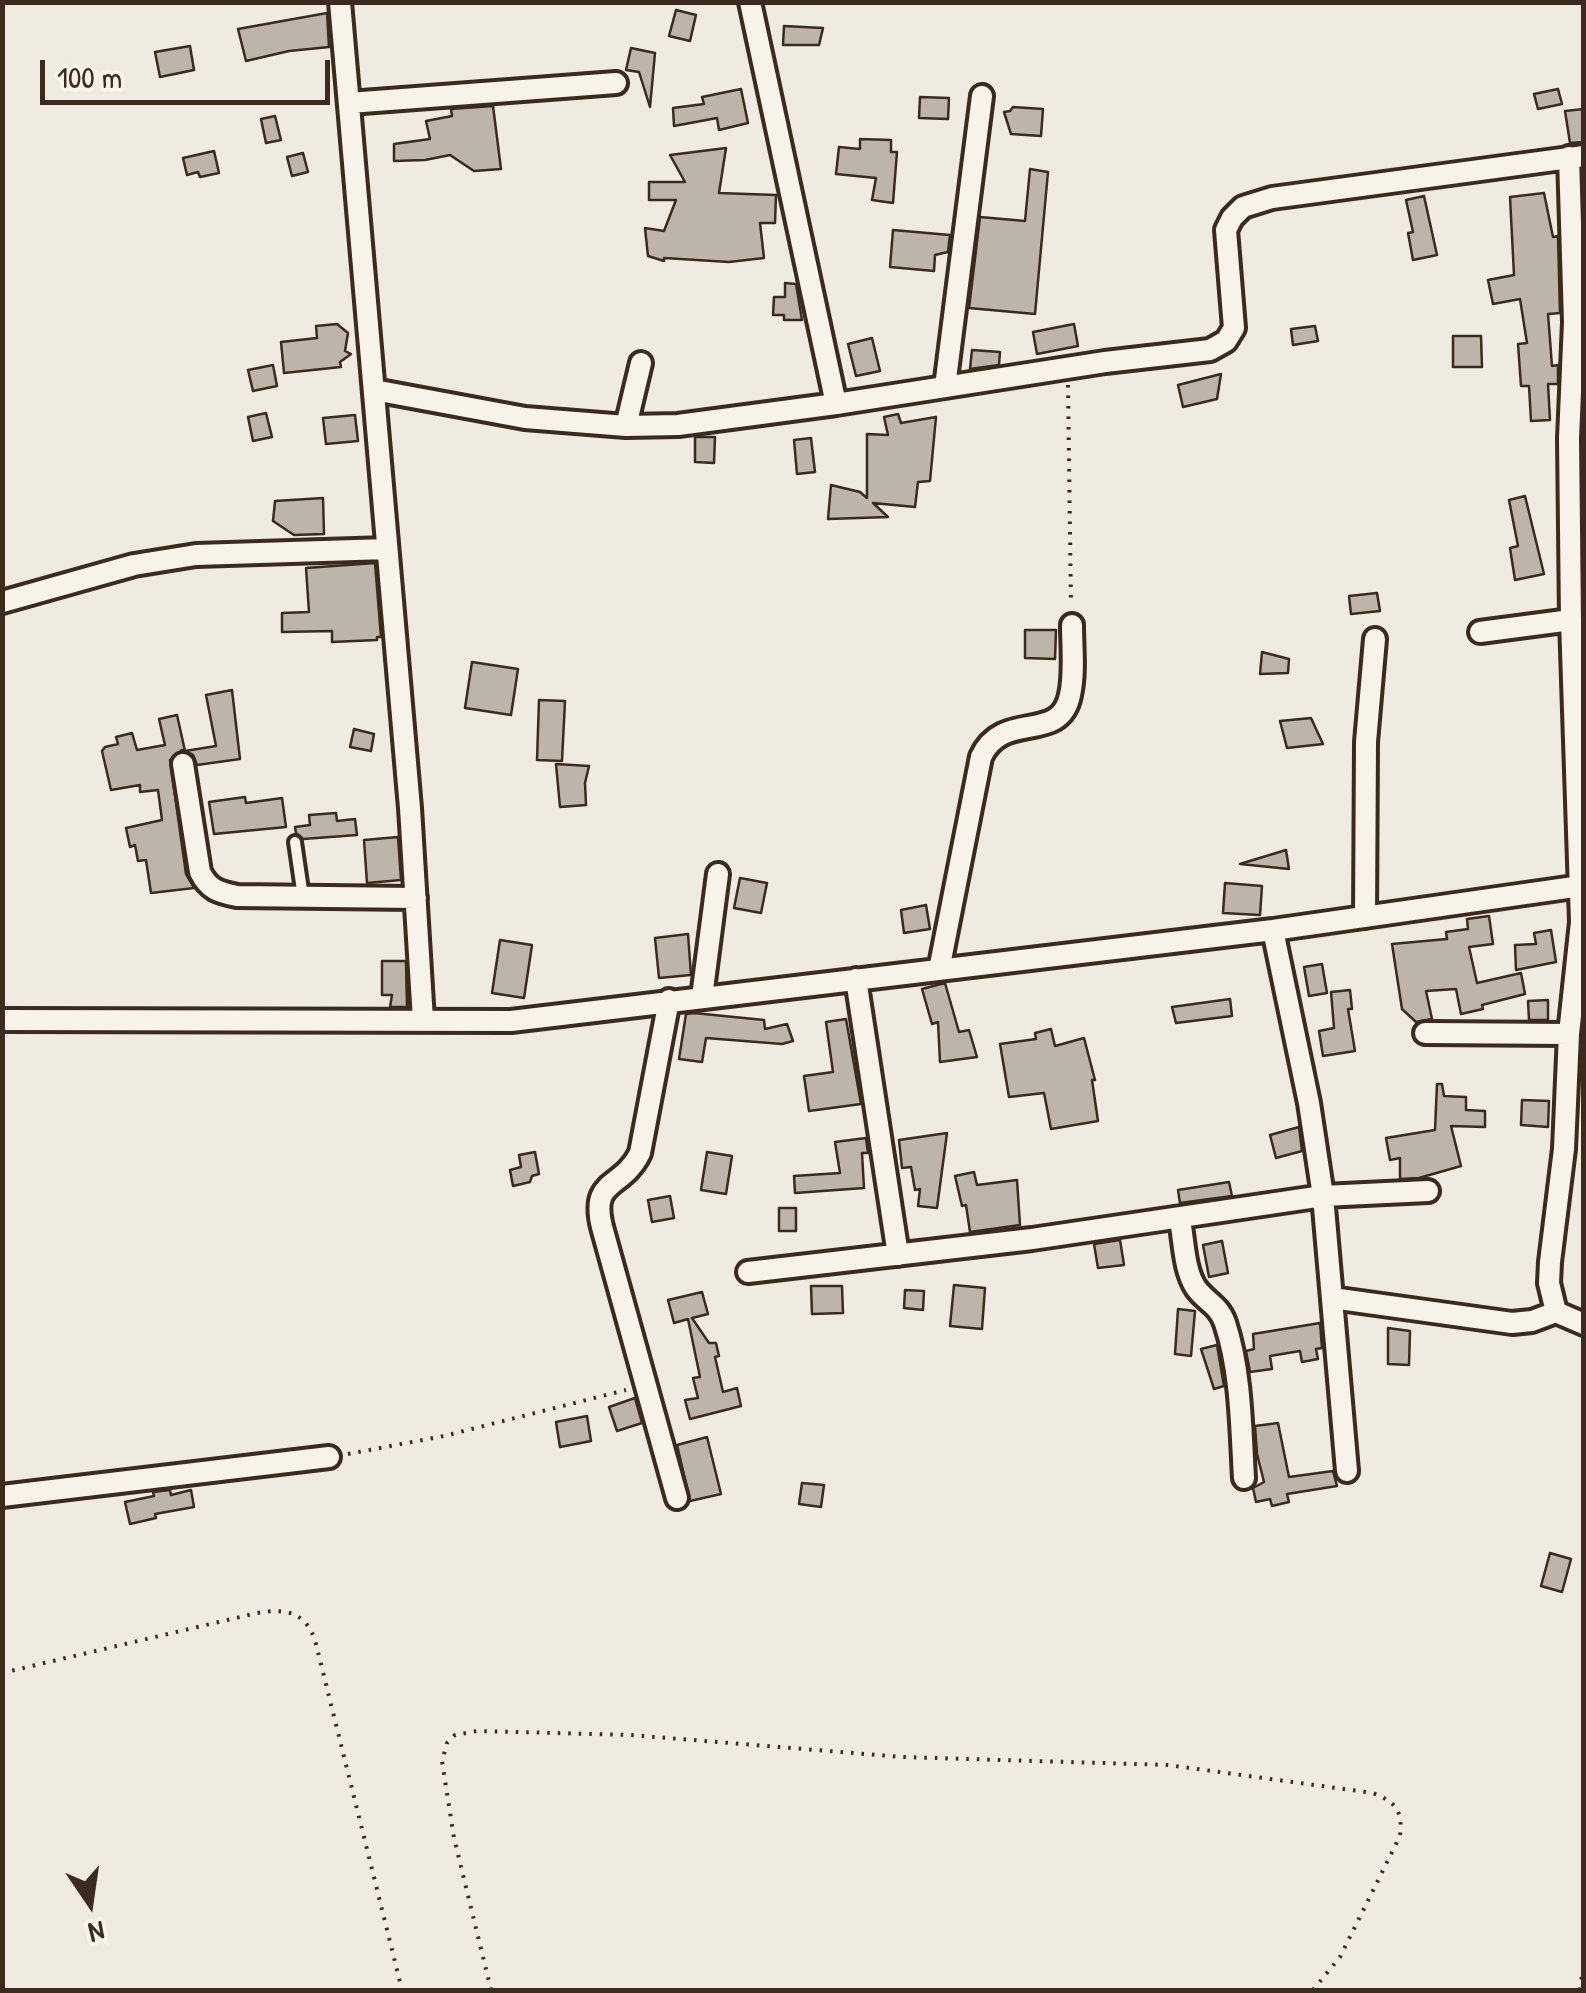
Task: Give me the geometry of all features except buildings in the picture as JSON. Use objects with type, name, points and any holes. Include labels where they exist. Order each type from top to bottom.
[{"type":"street","points":[[340,2],[423,1020]]},
{"type":"street","points":[[750,2],[836,404]]},
{"type":"street","points":[[349,103],[616,83]]},
{"type":"street","points":[[945,387],[982,96]]},
{"type":"street","points":[[374,390],[525,418],[626,426],[678,425],[1210,350],[1226,341],[1234,328],[1226,230],[1243,207],[1272,198],[1576,156],[1579,321],[1568,438],[1582,923],[1569,1034],[1574,1148],[1550,1262],[1549,1283],[1556,1312]]},
{"type":"street","points":[[626,426],[641,364]]},
{"type":"street","points":[[2,602],[134,565],[196,555],[387,549]]},
{"type":"street","points":[[1480,632],[1571,620]]},
{"type":"street","points":[[939,970],[982,757],[988,742],[996,736],[1057,719],[1066,708],[1072,625]]},
{"type":"street","points":[[1366,917],[1366,742],[1375,639]]},
{"type":"street","points":[[183,764],[200,872],[215,891],[237,896],[416,898]]},
{"type":"street","points":[[702,997],[718,874]]},
{"type":"street","points":[[2,1020],[510,1021],[1272,930],[1580,886]]},
{"type":"street","points":[[1272,930],[1323,1196],[1347,1470]]},
{"type":"street","points":[[856,979],[898,1254]]},
{"type":"street","points":[[669,1000],[640,1154],[633,1167],[602,1191],[598,1201],[677,1498]]},
{"type":"street","points":[[1425,1033],[1569,1034]]},
{"type":"street","points":[[748,1272],[1180,1220],[1323,1196],[1428,1191]]},
{"type":"street","points":[[1180,1220],[1192,1282],[1217,1304],[1226,1325],[1236,1383],[1244,1478]]},
{"type":"street","points":[[1332,1298],[1512,1323],[1556,1312],[1584,1324]]},
{"type":"street","points":[[2,1496],[328,1457]]},
{"type":"lane","points":[[295,842],[303,897]]},
{"type":"path","points":[[1068,369],[1072,625]]},
{"type":"path","points":[[328,1457],[444,1436],[646,1385]]},
{"type":"path","points":[[2,1673],[257,1613],[292,1612],[303,1618],[315,1640],[402,1990]]},
{"type":"path","points":[[491,1990],[454,1838],[442,1761],[447,1743],[455,1735],[477,1731],[631,1735],[902,1758],[1168,1764],[1373,1792],[1398,1808],[1402,1821],[1400,1836],[1340,1957],[1313,1990]]},
{"type":"path","points":[[1580,1990],[1582,1974]]}]
